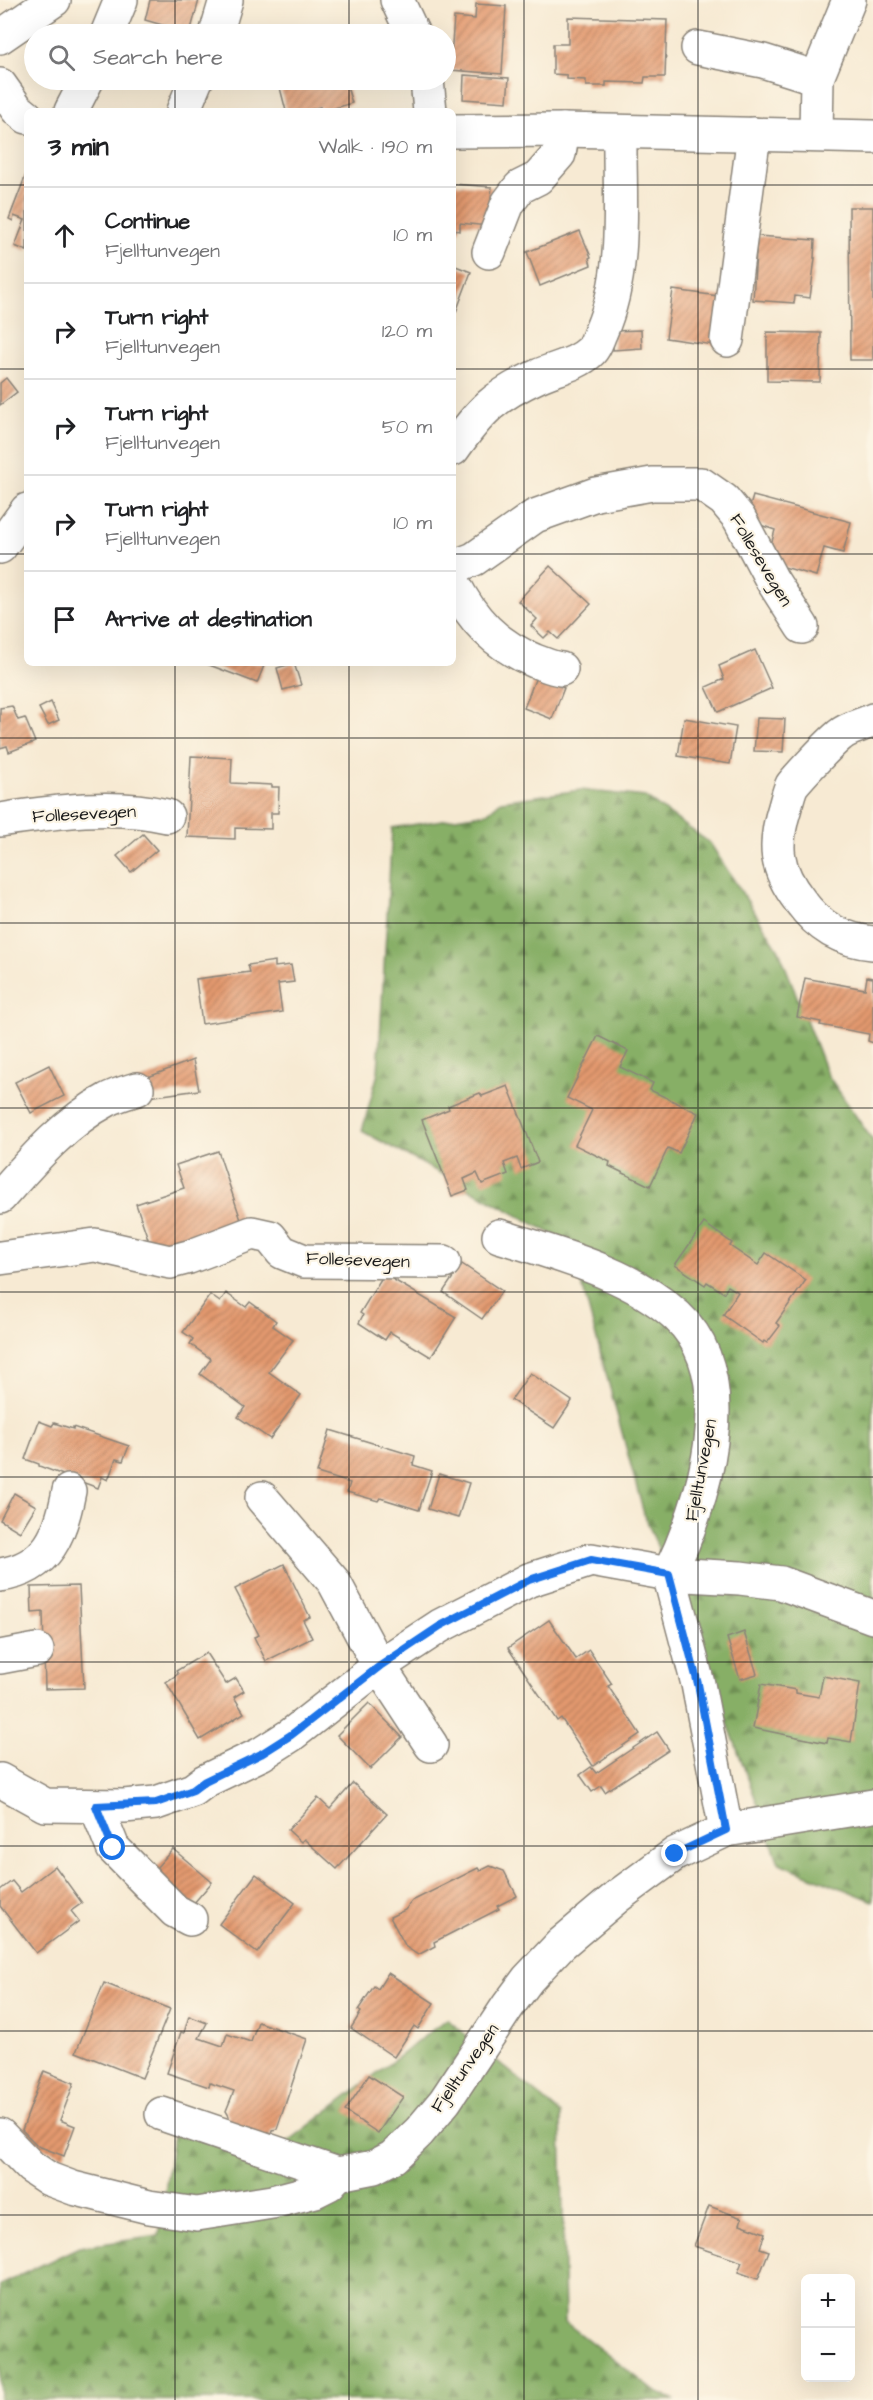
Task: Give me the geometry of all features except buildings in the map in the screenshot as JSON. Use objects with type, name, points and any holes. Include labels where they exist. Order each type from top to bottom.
[{"type":"main road","points":[[0,38],[54,0]]},
{"type":"main road","points":[[111,24],[121,0]]},
{"type":"main road","points":[[219,24],[226,0]]},
{"type":"main road","points":[[397,0],[408,24]]},
{"type":"main road","points":[[816,135],[817,78],[849,0]]},
{"type":"main road","points":[[698,48],[763,61],[817,78]]},
{"type":"main road","points":[[0,85],[17,109],[24,115]]},
{"type":"main road","points":[[73,108],[82,90]]},
{"type":"main road","points":[[184,108],[192,90]]},
{"type":"main road","points":[[428,90],[430,108]]},
{"type":"main road","points":[[0,124],[24,127]]},
{"type":"main road","points":[[456,131],[563,130],[873,137]]},
{"type":"main road","points":[[489,252],[508,203],[520,187],[538,178],[559,154],[563,130]]},
{"type":"main road","points":[[456,445],[475,418],[502,393],[573,363],[592,350],[606,319],[616,282],[620,213],[620,132]]},
{"type":"main road","points":[[727,340],[754,134]]},
{"type":"main road","name":"Follesevegen","points":[[456,566],[474,559],[535,516],[596,494],[652,484],[701,484],[724,500],[740,518],[772,580],[802,627]]},
{"type":"main road","points":[[0,547],[24,514]]},
{"type":"main road","points":[[456,587],[479,623],[501,644],[520,655],[561,669]]},
{"type":"main road","points":[[873,720],[841,734],[792,786],[777,831],[777,851],[781,871],[807,910],[823,927],[842,936],[873,943]]},
{"type":"main road","name":"Follesevegen","points":[[0,820],[49,813],[130,809],[167,816]]},
{"type":"main road","points":[[0,1197],[70,1125],[108,1099],[137,1089]]},
{"type":"main road","name":"Follesevegen","points":[[0,1258],[95,1245],[170,1262],[252,1233],[270,1237],[282,1252],[304,1261],[444,1262]]},
{"type":"main road","name":"Fjelltunvegen","points":[[499,1236],[597,1267],[641,1291],[678,1317],[697,1342],[708,1367],[713,1392],[712,1424],[697,1506],[685,1541],[669,1574]]},
{"type":"main road","points":[[0,1575],[27,1567],[45,1554],[63,1521],[69,1491]]},
{"type":"main road","points":[[262,1498],[334,1582],[380,1666],[431,1745]]},
{"type":"main road","points":[[0,1780],[45,1805],[96,1806],[156,1803],[193,1790],[205,1781],[261,1754],[291,1735],[380,1666],[440,1626],[529,1580],[591,1560],[669,1574],[781,1583],[873,1617]]},
{"type":"main road","points":[[669,1574],[698,1684],[726,1830]]},
{"type":"main road","points":[[0,1657],[37,1650]]},
{"type":"main road","points":[[96,1806],[113,1848],[175,1911],[190,1919]]},
{"type":"main road","name":"Fjelltunvegen","points":[[162,2114],[338,2174],[374,2167],[393,2157],[419,2133],[445,2101],[528,1979],[561,1944],[618,1896],[675,1854],[726,1830],[873,1806]]},
{"type":"main road","points":[[0,2136],[30,2167],[49,2179],[73,2188],[149,2207],[197,2214],[272,2202],[315,2191],[328,2184],[338,2174]]},
{"type":"green space","points":[[581,790],[645,797],[710,843],[779,950],[827,1074],[873,1141],[873,1901],[779,1863],[709,1672],[644,1514],[571,1244],[362,1131],[378,1073],[392,828],[487,813],[501,801]]},
{"type":"green space","points":[[447,2019],[561,2114],[565,2322],[656,2392],[675,2400],[0,2400],[0,2285],[79,2247],[159,2236],[173,2135],[276,2151]]},
{"type":"route","points":[[113,1848],[96,1806],[156,1803],[193,1790],[205,1781],[261,1754],[291,1735],[380,1666],[440,1626],[529,1580],[591,1560],[669,1574],[698,1684],[726,1830],[675,1854]]}]
